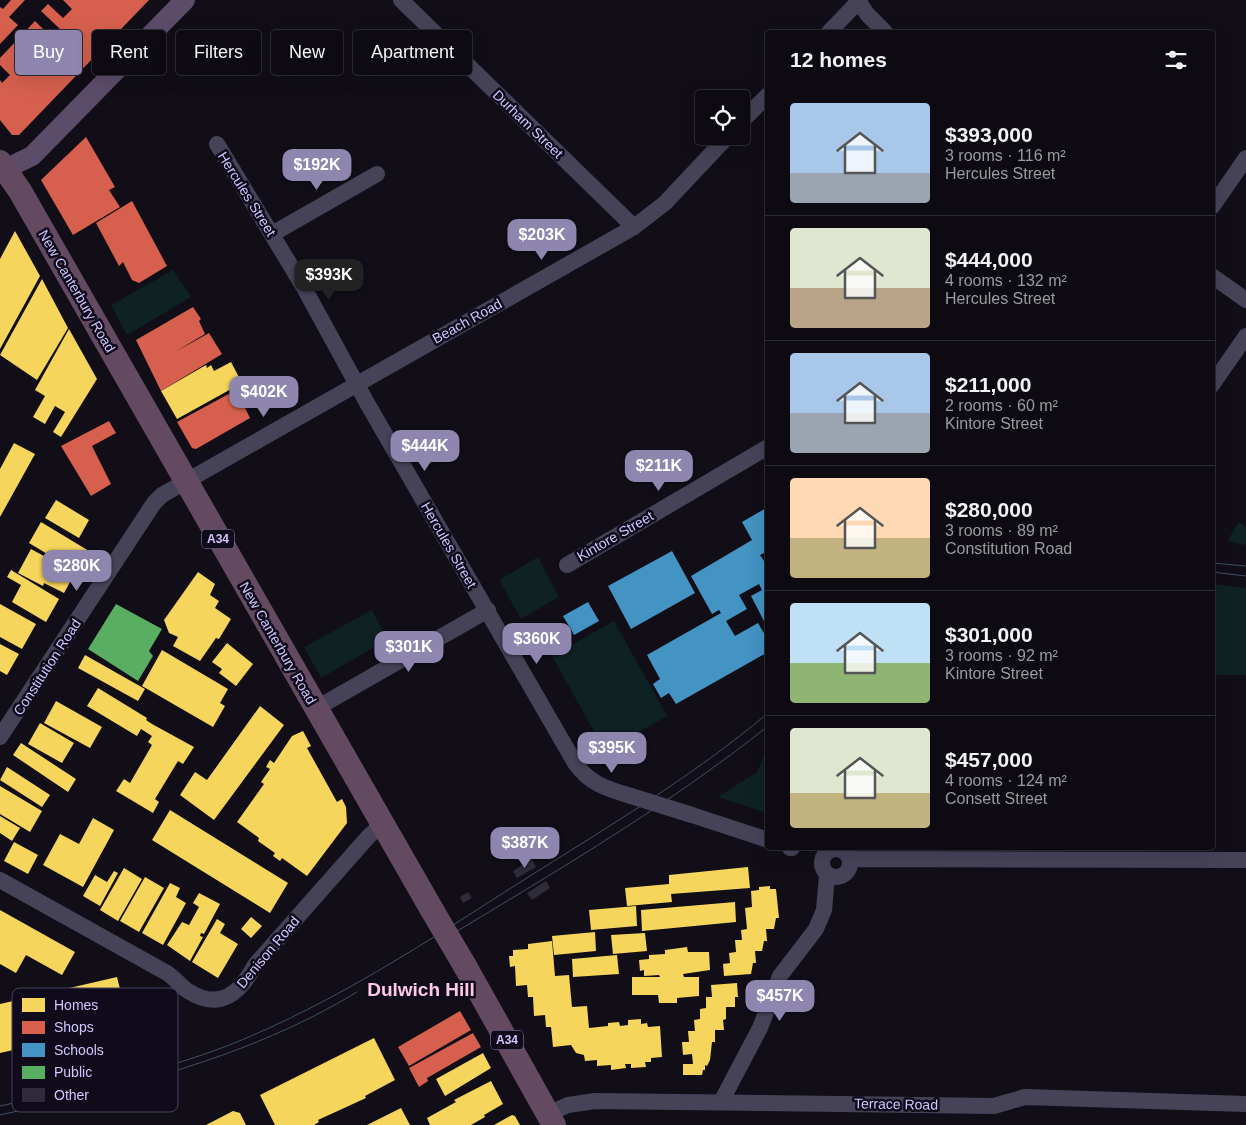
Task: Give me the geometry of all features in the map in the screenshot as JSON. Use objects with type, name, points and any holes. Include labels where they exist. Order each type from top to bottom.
[{"type":"highway","name":"New Canterbury Road","points":[[2,167],[186,481],[465,966],[551,1120]]},
{"type":"main road","points":[[2,167],[32,156],[185,0]]},
{"type":"street","name":"Durham Street","points":[[401,0],[634,227]]},
{"type":"street","points":[[830,30],[859,0],[867,14],[883,30]]},
{"type":"street","points":[[750,113],[765,98]]},
{"type":"street","name":"Hercules Street","points":[[217,144],[303,286],[356,384],[581,771],[596,784],[765,839]]},
{"type":"street","name":"Beach Road","points":[[186,481],[634,227],[665,204],[720,145]]},
{"type":"street","points":[[1215,203],[1246,158]]},
{"type":"street","points":[[272,234],[377,174]]},
{"type":"street","points":[[1215,278],[1246,300]]},
{"type":"street","points":[[1215,381],[1246,336]]},
{"type":"street","name":"Kintore Street","points":[[567,565],[765,449]]},
{"type":"street","name":"Constitution Road","points":[[0,737],[154,503],[166,492],[186,481]]},
{"type":"street","points":[[315,708],[488,610]]},
{"type":"street","name":"Denison Road","points":[[0,880],[167,974],[186,990],[198,997],[218,1000],[236,992],[250,976],[255,965],[368,837],[382,824]]},
{"type":"street","points":[[828,850],[842,850],[850,859],[849,868],[844,875],[836,878],[827,875],[822,868],[821,860],[828,850]]},
{"type":"street","points":[[850,859],[1246,860]]},
{"type":"street","points":[[721,1102],[760,1028],[780,976],[816,929],[824,910],[827,875]]},
{"type":"street","name":"Terrace Road","points":[[551,1120],[568,1104],[583,1101],[994,1106],[1025,1097],[1246,1104]]},
{"type":"shaded area","points":[[173,270],[191,297],[127,335],[111,305]]},
{"type":"shaded area","points":[[1239,522],[1246,527],[1246,545],[1227,541]]},
{"type":"shaded area","points":[[538,557],[559,597],[521,619],[499,580]]},
{"type":"shaded area","points":[[1215,584],[1246,588],[1246,675],[1215,675]]},
{"type":"shaded area","points":[[372,610],[387,640],[321,678],[304,647]]},
{"type":"shaded area","points":[[614,621],[667,716],[605,751],[552,656]]},
{"type":"shaded area","points":[[765,753],[765,812],[718,797],[757,772]]},
{"type":"building: Homes","points":[[15,231],[40,276],[0,349],[0,259]]},
{"type":"building: Homes","points":[[42,279],[68,328],[37,380],[0,355]]},
{"type":"building: Homes","points":[[69,329],[97,379],[61,437],[53,432],[65,412],[55,406],[45,424],[33,417],[45,396],[35,390]]},
{"type":"building: Homes","points":[[231,362],[242,383],[177,419],[161,391],[206,365],[207,368],[211,365],[214,371]]},
{"type":"building: Homes","points":[[14,443],[35,454],[0,517],[0,469]]},
{"type":"building: Homes","points":[[56,500],[89,520],[79,538],[45,518]]},
{"type":"building: Homes","points":[[41,522],[89,551],[79,568],[66,560],[64,564],[29,543]]},
{"type":"building: Homes","points":[[31,549],[75,573],[64,593],[44,583],[43,586],[18,573]]},
{"type":"building: Homes","points":[[11,570],[59,599],[46,622],[12,602],[21,585],[7,577]]},
{"type":"building: Homes","points":[[198,572],[215,584],[210,595],[219,601],[215,608],[231,619],[219,639],[216,638],[200,661],[173,646],[178,637],[169,633],[164,620]]},
{"type":"building: Homes","points":[[0,604],[36,624],[22,649],[0,637]]},
{"type":"building: Homes","points":[[227,643],[253,664],[236,686],[219,673],[222,669],[212,662]]},
{"type":"building: Homes","points":[[0,644],[19,654],[7,675],[0,671]]},
{"type":"building: Homes","points":[[162,650],[228,689],[220,703],[225,706],[213,727],[142,686]]},
{"type":"building: Homes","points":[[85,655],[145,689],[138,701],[78,668]]},
{"type":"building: Homes","points":[[98,688],[147,718],[146,720],[152,724],[194,747],[183,764],[178,761],[155,799],[159,802],[153,813],[116,791],[124,779],[130,783],[152,745],[148,742],[152,736],[141,729],[137,736],[87,706]]},
{"type":"building: Homes","points":[[56,701],[102,727],[90,748],[44,723]]},
{"type":"building: Homes","points":[[260,706],[284,725],[214,820],[180,795],[195,772],[207,780]]},
{"type":"building: Homes","points":[[40,723],[74,743],[62,763],[28,744]]},
{"type":"building: Homes","points":[[303,731],[311,746],[307,748],[337,802],[342,799],[346,807],[347,823],[307,876],[282,858],[280,861],[273,856],[275,853],[258,841],[259,838],[237,822],[264,784],[261,782],[270,769],[266,767],[270,760],[274,763],[292,736]]},
{"type":"building: Homes","points":[[21,743],[76,779],[68,792],[13,755]]},
{"type":"building: Homes","points":[[7,767],[50,795],[42,807],[0,780]]},
{"type":"building: Homes","points":[[0,786],[42,811],[30,832],[0,814]]},
{"type":"building: Homes","points":[[170,810],[288,883],[270,913],[152,840]]},
{"type":"building: Homes","points":[[0,816],[20,828],[12,841],[0,833]]},
{"type":"building: Homes","points":[[93,818],[114,830],[83,887],[43,865],[60,834],[79,844]]},
{"type":"building: Homes","points":[[14,842],[38,855],[28,874],[4,861]]},
{"type":"building: Homes","points":[[748,867],[750,888],[671,894],[672,902],[627,906],[625,888],[669,884],[669,875]]},
{"type":"building: Homes","points":[[124,868],[142,879],[118,921],[100,910]]},
{"type":"building: Homes","points":[[114,871],[118,873],[100,906],[83,896],[95,875],[107,882]]},
{"type":"building: Homes","points":[[145,877],[164,888],[139,932],[120,921]]},
{"type":"building: Homes","points":[[170,883],[180,888],[176,897],[186,903],[163,945],[142,933]]},
{"type":"building: Homes","points":[[770,886],[770,889],[776,889],[779,918],[776,918],[774,929],[766,929],[767,941],[764,941],[762,951],[755,951],[756,963],[753,963],[751,974],[724,976],[723,964],[730,963],[729,953],[736,952],[735,940],[742,940],[741,930],[747,929],[745,908],[752,907],[751,891],[759,890],[759,887]]},
{"type":"building: Homes","points":[[199,893],[220,904],[204,934],[201,933],[200,936],[203,937],[190,961],[167,945],[182,922],[189,925],[199,907],[193,903]]},
{"type":"building: Homes","points":[[735,902],[736,922],[642,931],[641,910]]},
{"type":"building: Homes","points":[[636,906],[637,926],[591,930],[589,910]]},
{"type":"building: Homes","points":[[0,910],[75,952],[62,975],[26,955],[16,973],[0,964]]},
{"type":"building: Homes","points":[[251,917],[262,926],[251,938],[241,929]]},
{"type":"building: Homes","points":[[217,919],[225,924],[220,933],[238,944],[218,978],[192,962]]},
{"type":"building: Homes","points":[[595,932],[596,951],[554,955],[552,936]]},
{"type":"building: Homes","points":[[645,933],[647,951],[613,954],[611,935]]},
{"type":"building: Homes","points":[[552,941],[555,976],[569,975],[572,1007],[587,1006],[589,1028],[608,1026],[608,1023],[619,1022],[620,1026],[628,1025],[628,1020],[641,1019],[641,1024],[647,1023],[648,1027],[660,1026],[662,1057],[651,1058],[651,1062],[645,1062],[646,1067],[631,1068],[631,1064],[625,1064],[626,1068],[611,1070],[611,1065],[597,1066],[597,1060],[585,1061],[584,1055],[576,1053],[571,1045],[553,1047],[551,1027],[546,1027],[545,1015],[534,1016],[533,997],[528,997],[527,985],[516,986],[515,966],[510,967],[509,956],[513,956],[513,950],[528,949],[528,944]]},
{"type":"building: Homes","points":[[687,947],[688,952],[709,952],[710,970],[683,974],[684,977],[699,977],[699,996],[677,998],[677,1003],[659,1003],[658,995],[632,995],[632,977],[660,977],[659,975],[644,976],[644,970],[640,971],[639,960],[649,959],[649,955],[665,954],[665,950]]},
{"type":"building: Homes","points":[[617,955],[619,974],[573,977],[572,959]]},
{"type":"building: Homes","points":[[117,977],[120,988],[69,988]]},
{"type":"building: Homes","points":[[737,983],[738,997],[735,997],[735,1007],[726,1007],[726,1019],[723,1020],[724,1030],[715,1030],[715,1042],[712,1042],[710,1060],[707,1066],[705,1065],[705,1070],[703,1070],[702,1075],[683,1075],[683,1064],[693,1064],[692,1054],[683,1055],[682,1042],[689,1042],[688,1031],[695,1031],[694,1020],[700,1019],[700,1009],[706,1008],[706,997],[712,997],[711,985]]},
{"type":"building: Homes","points":[[12,1001],[12,1050],[0,1053],[0,1004]]},
{"type":"building: Homes","points":[[374,1038],[395,1080],[365,1096],[366,1098],[318,1120],[319,1122],[314,1125],[275,1125],[260,1095]]},
{"type":"building: Homes","points":[[483,1053],[491,1068],[445,1096],[436,1079]]},
{"type":"building: Homes","points":[[491,1081],[503,1104],[484,1115],[485,1117],[471,1125],[430,1125],[427,1118],[456,1102],[454,1100]]},
{"type":"building: Homes","points":[[401,1108],[410,1125],[367,1125]]},
{"type":"building: Homes","points":[[233,1111],[240,1113],[246,1125],[206,1125]]},
{"type":"building: Homes","points":[[512,1115],[515,1116],[520,1125],[494,1125]]},
{"type":"building: Shops","points":[[11,0],[25,0],[9,17],[18,25],[0,44],[0,7],[3,9]]},
{"type":"building: Shops","points":[[63,0],[149,0],[120,30],[92,30],[92,59],[82,70],[82,30],[59,30],[60,29],[41,11],[48,4],[63,18],[72,9]]},
{"type":"building: Shops","points":[[35,21],[44,30],[26,30]]},
{"type":"building: Shops","points":[[15,42],[15,75],[77,75],[19,135],[12,135],[0,120],[0,80],[2,83],[10,75],[0,65],[0,58]]},
{"type":"building: Shops","points":[[86,137],[115,187],[109,190],[120,207],[73,235],[41,180]]},
{"type":"building: Shops","points":[[132,201],[167,266],[139,283],[132,280],[123,262],[119,266],[96,223]]},
{"type":"building: Shops","points":[[193,307],[201,319],[199,321],[205,334],[175,352],[209,333],[222,354],[161,391],[136,340]]},
{"type":"building: Shops","points":[[236,390],[250,418],[196,449],[192,448],[177,422]]},
{"type":"building: Shops","points":[[109,421],[116,433],[92,446],[111,484],[91,496],[61,446]]},
{"type":"building: Shops","points":[[460,1011],[471,1030],[409,1066],[398,1047]]},
{"type":"building: Shops","points":[[473,1033],[481,1047],[427,1078],[428,1081],[419,1087],[409,1068]]},
{"type":"building: Schools","points":[[765,509],[765,552],[760,555],[765,562],[765,620],[751,596],[762,590],[759,584],[739,595],[747,609],[726,621],[735,636],[758,623],[765,635],[765,654],[676,704],[669,693],[661,698],[653,684],[660,679],[647,655],[721,613],[719,610],[712,614],[691,576],[752,540],[742,522]]},
{"type":"building: Schools","points":[[672,551],[695,593],[631,629],[608,586]]},
{"type":"building: Schools","points":[[588,602],[599,621],[574,635],[563,616]]},
{"type":"building: Public","points":[[116,604],[162,629],[149,651],[153,656],[138,681],[88,649]]},
{"type":"building: Other","points":[[532,859],[536,867],[517,878],[513,871]]},
{"type":"building: Other","points":[[546,881],[550,888],[532,900],[527,893]]},
{"type":"building: Other","points":[[468,892],[472,898],[463,903],[460,897]]},
{"type":"tram line","points":[[1215,563],[1246,566]]},
{"type":"tram line","points":[[1215,572],[1246,576]]},
{"type":"tram line","points":[[178,1063],[232,1044],[270,1027],[345,990],[381,969],[617,821],[709,759],[765,715]]},
{"type":"tram line","points":[[449,936],[652,810],[692,783],[765,728]]},
{"type":"tram line","points":[[178,1070],[272,1036],[357,992]]},
{"type":"tram line","points":[[0,1106],[12,1103]]},
{"type":"tram line","points":[[0,1115],[13,1112]]},
{"type":"district","name":"Dulwich Hill","points":[[421,989]]}]
